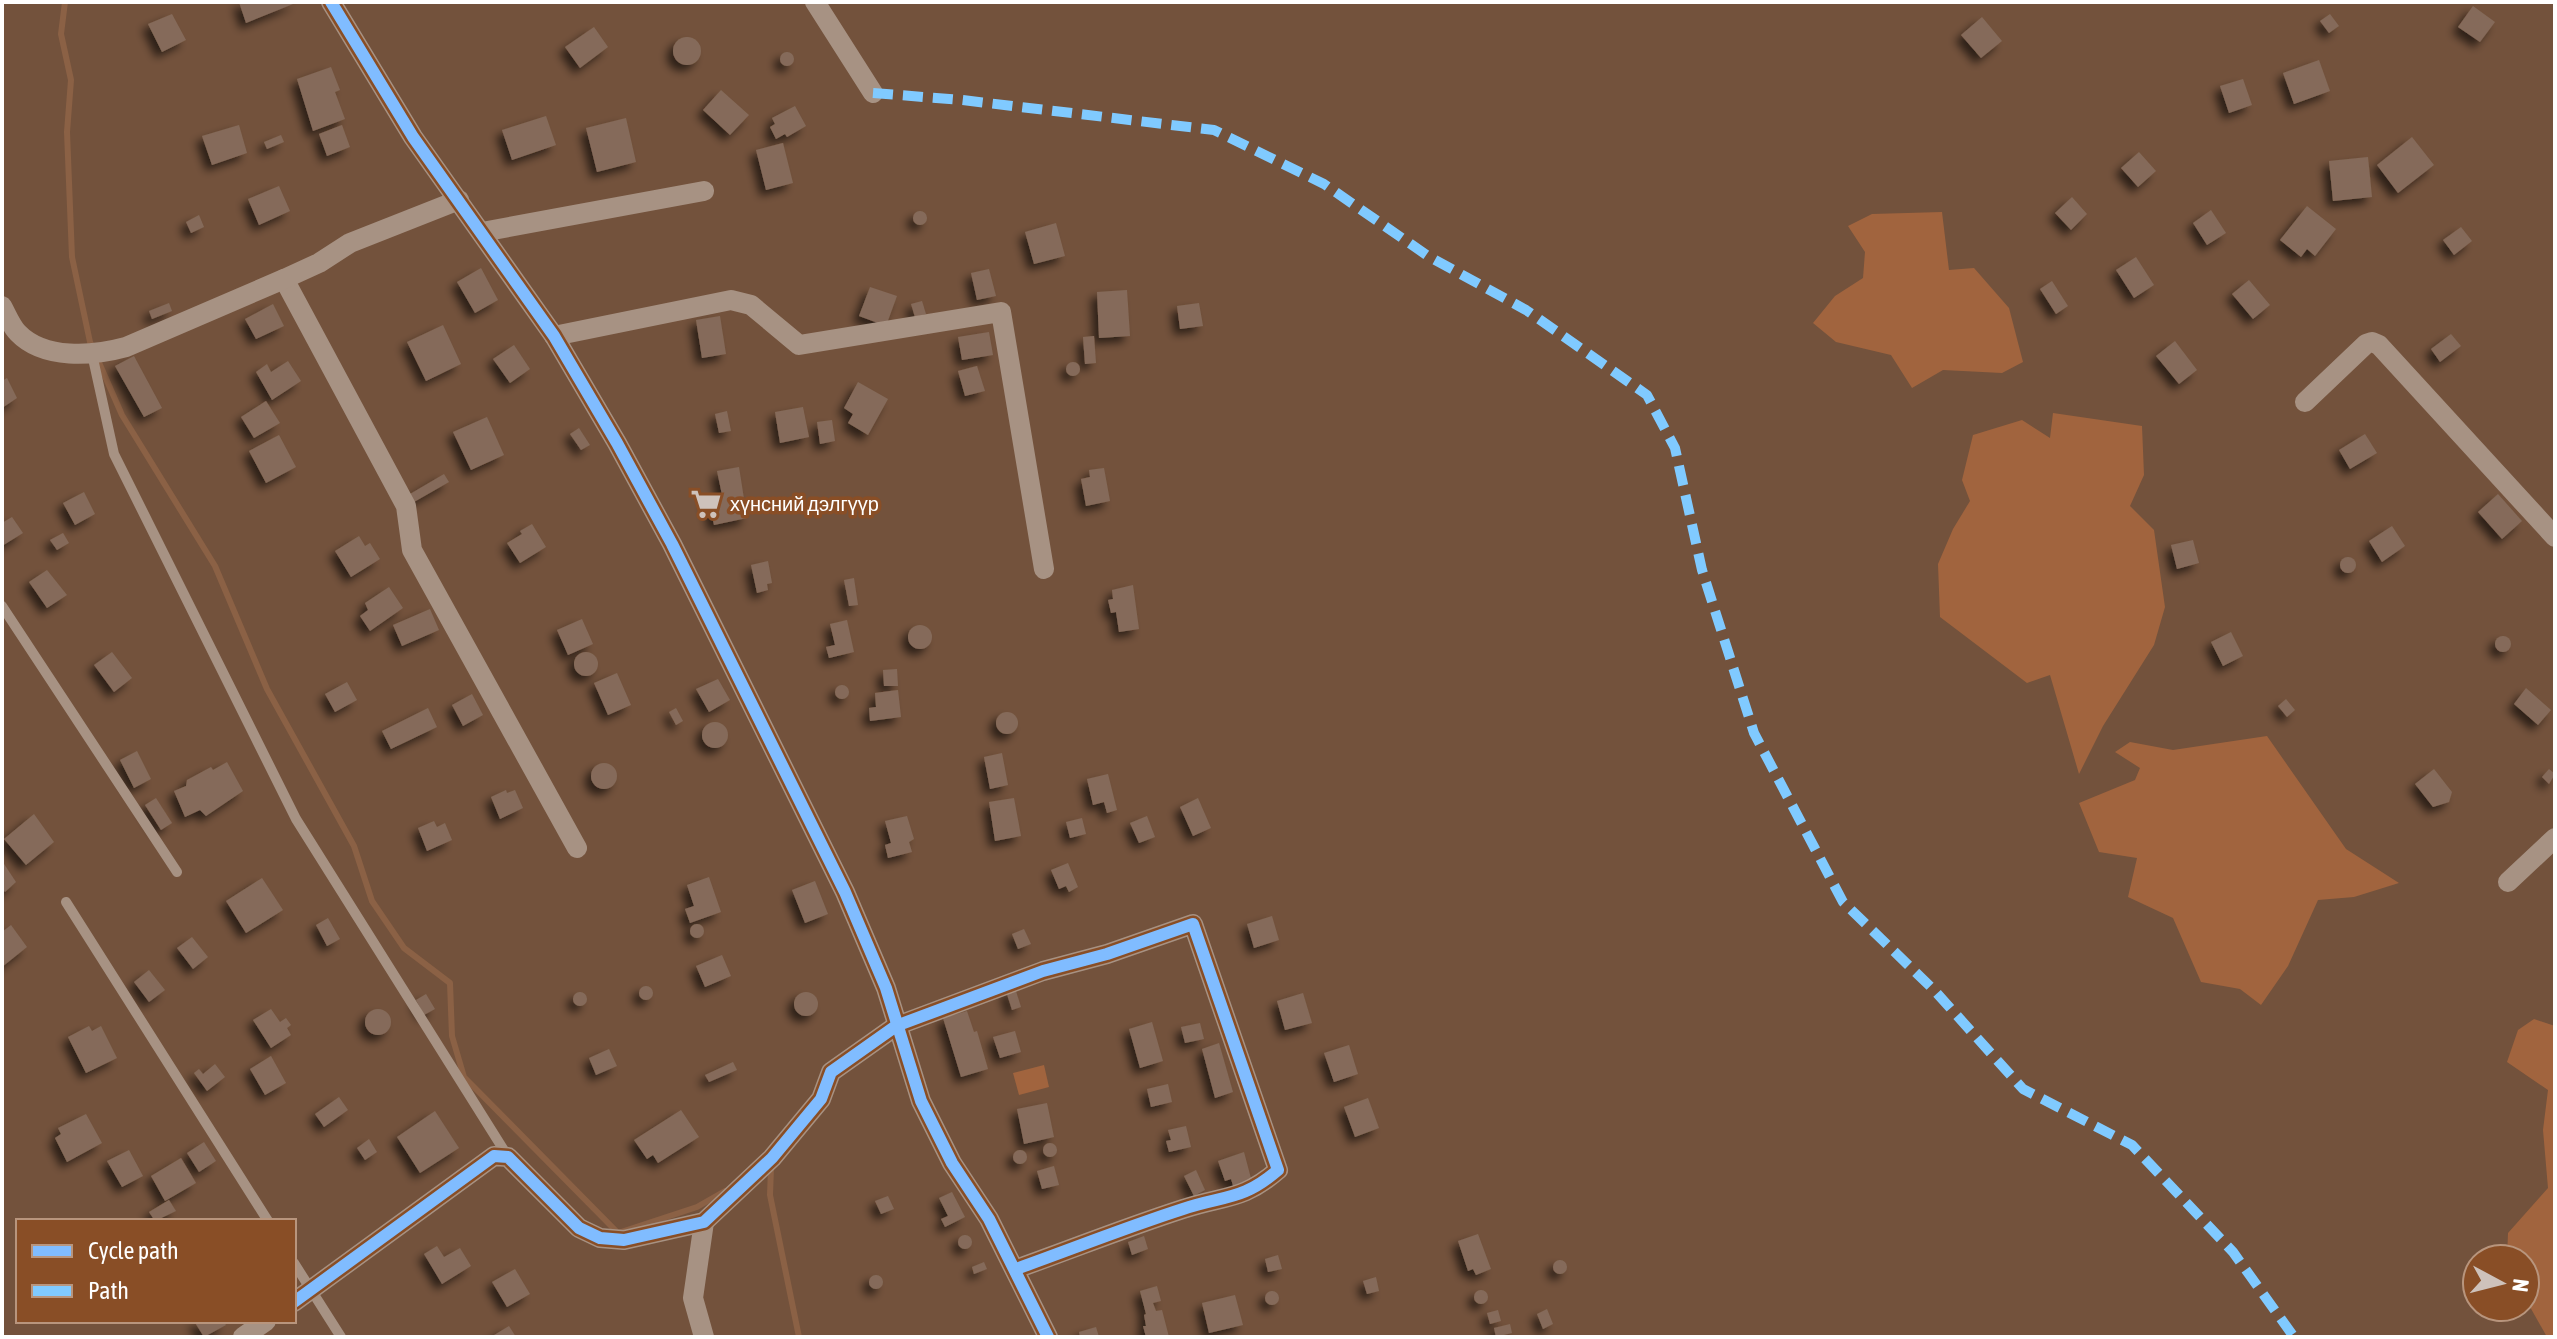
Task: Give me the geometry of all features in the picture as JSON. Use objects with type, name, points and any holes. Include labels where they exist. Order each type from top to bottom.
[{"type":"street","points":[[331,2],[413,137],[554,336],[665,531],[778,755],[873,954],[921,1101],[952,1163],[989,1219],[1016,1269],[1048,1337]]},
{"type":"street","points":[[815,2],[873,93]]},
{"type":"street","points":[[482,232],[704,191]]},
{"type":"street","points":[[2,306],[18,333],[40,349],[92,354],[126,347],[319,263],[350,243],[459,200]]},
{"type":"street","points":[[284,279],[406,506],[412,550],[577,848]]},
{"type":"street","points":[[554,336],[731,300],[751,305],[799,345],[1001,312],[1044,569]]},
{"type":"street","points":[[2305,402],[2366,344],[2372,342],[2379,345],[2555,537]]},
{"type":"street","points":[[2508,882],[2555,838]]},
{"type":"street","points":[[302,1296],[494,1156],[508,1157],[579,1228],[600,1238],[624,1240],[704,1222],[772,1158],[821,1099],[831,1072],[896,1026],[1043,971],[1107,954],[1193,924],[1278,1170],[1259,1186],[1241,1195],[1186,1208],[1016,1269]]},
{"type":"street","points":[[704,1222],[693,1298],[704,1337]]},
{"type":"street","points":[[243,1337],[263,1323]]},
{"type":"lane","points":[[92,354],[114,454],[296,819],[508,1157]]},
{"type":"lane","points":[[2,606],[177,872]]},
{"type":"lane","points":[[66,902],[267,1219]]},
{"type":"lane","points":[[296,1271],[302,1296],[341,1337]]},
{"type":"shaded area","points":[[1942,212],[1949,270],[1974,268],[2009,308],[2023,362],[2002,373],[1943,370],[1912,388],[1891,355],[1836,342],[1813,323],[1835,296],[1863,278],[1865,252],[1848,226],[1872,214]]},
{"type":"shaded area","points":[[2053,413],[2142,426],[2144,475],[2130,506],[2154,530],[2165,607],[2154,645],[2103,726],[2079,774],[2050,675],[2027,683],[1940,617],[1938,564],[1953,529],[1970,501],[1962,480],[1973,435],[2022,420],[2050,438]]},
{"type":"shaded area","points":[[2267,736],[2346,849],[2399,883],[2354,897],[2318,900],[2288,966],[2261,1005],[2240,989],[2201,982],[2173,918],[2128,897],[2137,858],[2099,852],[2079,803],[2135,780],[2140,768],[2115,752],[2130,742],[2173,750]]},
{"type":"shaded area","points":[[2534,1019],[2555,1026],[2555,1337],[2547,1337],[2539,1323],[2541,1243],[2508,1243],[2508,1233],[2548,1188],[2543,1130],[2548,1090],[2507,1062],[2518,1030]]},
{"type":"shaded area","points":[[1044,1065],[1049,1087],[1019,1095],[1013,1073]]},
{"type":"building","points":[[239,2],[298,2],[246,23]]},
{"type":"building","points":[[2473,6],[2495,22],[2480,42],[2458,27]]},
{"type":"building","points":[[172,14],[186,40],[162,52],[148,24]]},
{"type":"building","points":[[2330,14],[2339,26],[2329,33],[2320,21]]},
{"type":"building","points":[[1982,17],[2002,41],[1981,58],[1961,35]]},
{"type":"building","points":[[594,27],[608,47],[580,68],[565,47]]},
{"type":"building","points":[[687,37],[697,41],[701,51],[697,61],[687,65],[677,61],[673,51],[677,41]]},
{"type":"building","points":[[787,52],[794,59],[787,66],[780,59]]},
{"type":"building","points":[[2319,60],[2330,91],[2294,104],[2283,73]]},
{"type":"building","points":[[331,67],[340,90],[335,92],[345,119],[313,131],[297,79]]},
{"type":"building","points":[[2243,79],[2252,105],[2229,113],[2220,86]]},
{"type":"building","points":[[721,90],[749,115],[730,135],[703,110]]},
{"type":"building","points":[[795,106],[806,126],[787,137],[785,134],[776,139],[770,127],[775,124],[772,118]]},
{"type":"building","points":[[546,116],[556,145],[512,160],[502,130]]},
{"type":"building","points":[[626,118],[636,162],[597,172],[586,128]]},
{"type":"building","points":[[239,125],[247,153],[212,165],[202,136]]},
{"type":"building","points":[[342,125],[350,147],[327,156],[319,134]]},
{"type":"building","points":[[281,135],[284,142],[267,149],[264,142]]},
{"type":"building","points":[[2412,137],[2434,165],[2398,193],[2377,165]]},
{"type":"building","points":[[783,143],[793,183],[766,190],[756,150]]},
{"type":"building","points":[[2139,152],[2156,171],[2138,187],[2121,168]]},
{"type":"building","points":[[2368,157],[2372,197],[2333,201],[2329,161]]},
{"type":"building","points":[[279,186],[290,211],[259,225],[248,199]]},
{"type":"building","points":[[2072,197],[2087,214],[2071,230],[2055,213]]},
{"type":"building","points":[[2307,206],[2336,229],[2315,256],[2307,249],[2301,257],[2280,240]]},
{"type":"building","points":[[2211,210],[2226,233],[2207,245],[2193,223]]},
{"type":"building","points":[[920,211],[927,218],[920,225],[913,218]]},
{"type":"building","points":[[199,215],[204,227],[191,233],[186,222]]},
{"type":"building","points":[[1056,223],[1065,256],[1034,264],[1025,232]]},
{"type":"building","points":[[2461,227],[2472,241],[2454,255],[2443,240]]},
{"type":"building","points":[[2136,257],[2154,285],[2134,298],[2116,270]]},
{"type":"building","points":[[481,268],[498,300],[475,313],[457,282]]},
{"type":"building","points":[[989,269],[996,296],[977,300],[971,273]]},
{"type":"building","points":[[2249,280],[2270,305],[2253,319],[2232,294]]},
{"type":"building","points":[[2052,281],[2068,306],[2056,314],[2040,289]]},
{"type":"building","points":[[870,287],[897,296],[886,326],[859,316]]},
{"type":"building","points":[[1127,290],[1130,336],[1099,338],[1097,292]]},
{"type":"building","points":[[922,301],[926,314],[915,317],[911,304]]},
{"type":"building","points":[[169,303],[172,311],[152,319],[149,311]]},
{"type":"building","points":[[1199,303],[1203,326],[1180,329],[1177,306]]},
{"type":"building","points":[[273,304],[284,326],[256,339],[245,319]]},
{"type":"building","points":[[720,316],[726,354],[702,358],[696,320]]},
{"type":"building","points":[[443,325],[461,364],[426,381],[407,342]]},
{"type":"building","points":[[989,332],[993,355],[962,360],[958,337]]},
{"type":"building","points":[[2451,334],[2461,346],[2440,362],[2431,349]]},
{"type":"building","points":[[1094,336],[1096,363],[1085,364],[1083,337]]},
{"type":"building","points":[[2175,341],[2197,370],[2179,384],[2156,356]]},
{"type":"building","points":[[514,345],[530,369],[510,383],[493,359]]},
{"type":"building","points":[[134,356],[162,408],[144,417],[115,366]]},
{"type":"building","points":[[288,361],[301,381],[272,400],[256,372],[267,364],[271,372]]},
{"type":"building","points":[[1073,362],[1080,369],[1073,376],[1066,369]]},
{"type":"building","points":[[977,366],[985,391],[965,396],[958,371]]},
{"type":"building","points":[[7,378],[17,398],[2,408],[2,381]]},
{"type":"building","points":[[858,382],[888,399],[868,435],[848,423],[853,414],[844,408]]},
{"type":"building","points":[[266,401],[280,423],[254,438],[241,417]]},
{"type":"building","points":[[803,407],[809,437],[780,443],[775,412]]},
{"type":"building","points":[[727,411],[731,431],[719,433],[715,414]]},
{"type":"building","points":[[487,417],[504,455],[471,470],[453,432]]},
{"type":"building","points":[[832,420],[835,441],[820,444],[817,422]]},
{"type":"building","points":[[579,428],[590,445],[581,450],[570,434]]},
{"type":"building","points":[[2365,434],[2377,453],[2350,469],[2339,450]]},
{"type":"building","points":[[279,435],[296,467],[266,483],[249,451]]},
{"type":"building","points":[[739,467],[747,518],[714,525],[708,498],[722,495],[717,471]]},
{"type":"building","points":[[1104,468],[1110,501],[1086,506],[1081,479],[1090,477],[1089,470]]},
{"type":"building","points":[[444,474],[449,482],[414,502],[410,494]]},
{"type":"building","points":[[84,492],[95,514],[75,525],[63,503]]},
{"type":"building","points":[[2498,494],[2522,521],[2502,539],[2478,512]]},
{"type":"building","points":[[12,517],[23,533],[2,546],[2,523]]},
{"type":"building","points":[[532,524],[546,547],[520,563],[507,543]]},
{"type":"building","points":[[2392,526],[2405,546],[2382,562],[2369,541]]},
{"type":"building","points":[[63,533],[69,543],[57,550],[50,540]]},
{"type":"building","points":[[359,536],[365,546],[370,543],[380,559],[351,577],[335,551]]},
{"type":"building","points":[[2193,540],[2199,563],[2177,569],[2171,545]]},
{"type":"building","points":[[2345,557],[2351,557],[2356,565],[2354,571],[2345,573],[2340,568],[2340,562]]},
{"type":"building","points":[[768,561],[772,583],[767,584],[768,590],[757,593],[751,565]]},
{"type":"building","points":[[47,570],[67,595],[47,608],[29,582]]},
{"type":"building","points":[[854,578],[858,605],[849,606],[844,580]]},
{"type":"building","points":[[1133,585],[1139,629],[1119,632],[1116,612],[1111,613],[1108,600],[1113,599],[1112,590]]},
{"type":"building","points":[[389,587],[403,608],[370,631],[360,616],[368,610],[365,603]]},
{"type":"building","points":[[430,609],[439,630],[402,646],[393,625]]},
{"type":"building","points":[[582,619],[593,644],[568,655],[557,630]]},
{"type":"building","points":[[847,620],[854,652],[829,658],[826,647],[835,645],[830,624]]},
{"type":"building","points":[[920,625],[929,628],[932,637],[929,646],[920,649],[911,646],[908,637],[911,628]]},
{"type":"building","points":[[2231,632],[2243,656],[2223,666],[2211,642]]},
{"type":"building","points":[[2500,636],[2506,636],[2511,644],[2509,650],[2500,652],[2495,647],[2495,641]]},
{"type":"building","points":[[112,652],[132,678],[114,692],[94,665]]},
{"type":"building","points":[[586,652],[594,656],[598,664],[594,672],[586,676],[578,672],[574,664],[578,656]]},
{"type":"building","points":[[897,669],[898,686],[884,686],[883,670]]},
{"type":"building","points":[[617,673],[631,705],[608,715],[594,683]]},
{"type":"building","points":[[718,679],[730,700],[709,712],[696,689]]},
{"type":"building","points":[[347,682],[357,700],[335,712],[325,694]]},
{"type":"building","points":[[842,685],[849,692],[842,699],[835,692]]},
{"type":"building","points":[[2526,688],[2551,710],[2538,725],[2514,704]]},
{"type":"building","points":[[898,690],[901,717],[870,721],[869,708],[876,707],[875,693]]},
{"type":"building","points":[[472,694],[483,715],[463,726],[452,705]]},
{"type":"building","points":[[2286,699],[2295,710],[2287,717],[2278,706]]},
{"type":"building","points":[[428,708],[437,727],[391,749],[382,731]]},
{"type":"building","points":[[676,708],[683,721],[676,725],[669,712]]},
{"type":"building","points":[[1007,712],[1015,715],[1018,723],[1015,731],[1007,734],[999,731],[996,723],[999,715]]},
{"type":"building","points":[[715,722],[724,726],[728,735],[724,744],[715,748],[706,744],[702,735],[706,726]]},
{"type":"building","points":[[137,751],[151,779],[134,788],[120,760]]},
{"type":"building","points":[[1002,753],[1008,785],[990,789],[984,757]]},
{"type":"building","points":[[227,762],[243,791],[206,816],[200,810],[185,817],[174,791],[186,786],[187,780]]},
{"type":"building","points":[[604,763],[613,767],[617,776],[613,785],[604,789],[595,785],[591,776],[595,767]]},
{"type":"building","points":[[2434,769],[2452,792],[2449,802],[2433,807],[2415,784]]},
{"type":"building","points":[[2549,769],[2555,774],[2549,784],[2542,777]]},
{"type":"building","points":[[1108,774],[1117,810],[1107,813],[1104,802],[1093,805],[1087,779]]},
{"type":"building","points":[[506,790],[507,793],[515,790],[523,808],[500,819],[491,797]]},
{"type":"building","points":[[156,798],[172,823],[161,830],[145,805]]},
{"type":"building","points":[[1014,798],[1021,836],[995,841],[989,802]]},
{"type":"building","points":[[1198,798],[1211,828],[1193,836],[1180,807]]},
{"type":"building","points":[[34,814],[54,842],[26,865],[4,839]]},
{"type":"building","points":[[907,816],[914,839],[909,842],[912,852],[888,858],[885,845],[891,843],[885,821]]},
{"type":"building","points":[[1147,816],[1155,837],[1139,843],[1130,823]]},
{"type":"building","points":[[1082,818],[1086,834],[1070,838],[1066,822]]},
{"type":"building","points":[[434,821],[437,827],[445,823],[452,840],[427,851],[418,828]]},
{"type":"building","points":[[2,861],[16,882],[5,892],[2,888]]},
{"type":"building","points":[[1068,863],[1078,887],[1069,892],[1066,886],[1059,889],[1051,870]]},
{"type":"building","points":[[709,877],[721,912],[690,923],[685,909],[694,906],[687,885]]},
{"type":"building","points":[[262,878],[283,910],[246,933],[226,901]]},
{"type":"building","points":[[815,881],[828,914],[805,923],[792,890]]},
{"type":"building","points":[[1272,916],[1279,940],[1254,948],[1247,924]]},
{"type":"building","points":[[328,918],[340,939],[327,946],[316,925]]},
{"type":"building","points":[[697,924],[704,931],[697,938],[690,931]]},
{"type":"building","points":[[11,925],[27,947],[2,967],[2,932]]},
{"type":"building","points":[[1024,929],[1031,944],[1018,949],[1012,934]]},
{"type":"building","points":[[192,937],[208,957],[193,969],[177,948]]},
{"type":"building","points":[[722,955],[731,976],[705,987],[696,966]]},
{"type":"building","points":[[149,970],[165,990],[149,1002],[134,982]]},
{"type":"building","points":[[646,986],[653,993],[646,1000],[639,993]]},
{"type":"building","points":[[1015,988],[1021,1007],[1012,1010],[1006,991]]},
{"type":"building","points":[[580,992],[587,999],[580,1006],[573,999]]},
{"type":"building","points":[[806,992],[814,996],[818,1004],[814,1012],[806,1016],[798,1012],[794,1004],[798,996]]},
{"type":"building","points":[[1303,993],[1312,1023],[1285,1030],[1277,1001]]},
{"type":"building","points":[[426,994],[435,1009],[424,1015],[416,1000]]},
{"type":"building","points":[[271,1009],[280,1022],[286,1018],[291,1025],[287,1028],[291,1035],[271,1048],[253,1020]]},
{"type":"building","points":[[378,1009],[387,1013],[391,1022],[387,1031],[378,1035],[369,1031],[365,1022],[369,1013]]},
{"type":"building","points":[[967,1011],[974,1032],[977,1031],[988,1069],[961,1077],[943,1018]]},
{"type":"building","points":[[1152,1022],[1163,1061],[1140,1068],[1129,1029]]},
{"type":"building","points":[[1200,1023],[1204,1039],[1185,1043],[1181,1027]]},
{"type":"building","points":[[89,1026],[92,1031],[101,1026],[117,1058],[86,1073],[68,1037]]},
{"type":"building","points":[[1015,1031],[1021,1052],[1000,1058],[993,1037]]},
{"type":"building","points":[[1219,1043],[1233,1092],[1215,1098],[1202,1049]]},
{"type":"building","points":[[1349,1045],[1358,1074],[1334,1082],[1324,1053]]},
{"type":"building","points":[[609,1049],[617,1066],[596,1075],[589,1058]]},
{"type":"building","points":[[271,1056],[286,1083],[265,1095],[250,1069]]},
{"type":"building","points":[[733,1062],[737,1070],[709,1082],[705,1075]]},
{"type":"building","points":[[215,1064],[225,1077],[207,1091],[194,1073],[199,1069],[203,1074]]},
{"type":"building","points":[[1168,1084],[1172,1102],[1151,1107],[1147,1089]]},
{"type":"building","points":[[339,1097],[348,1110],[324,1127],[315,1114]]},
{"type":"building","points":[[1368,1098],[1379,1128],[1355,1137],[1344,1107]]},
{"type":"building","points":[[1047,1103],[1054,1137],[1024,1144],[1017,1109]]},
{"type":"building","points":[[681,1110],[699,1137],[658,1163],[653,1155],[647,1159],[634,1140]]},
{"type":"building","points":[[435,1111],[459,1148],[420,1173],[397,1137]]},
{"type":"building","points":[[86,1114],[102,1143],[67,1162],[55,1138],[61,1134],[58,1128]]},
{"type":"building","points":[[1186,1126],[1191,1147],[1169,1152],[1166,1141],[1171,1140],[1168,1130]]},
{"type":"building","points":[[369,1139],[377,1152],[365,1160],[357,1148]]},
{"type":"building","points":[[204,1142],[216,1161],[199,1172],[187,1153]]},
{"type":"building","points":[[1050,1143],[1057,1150],[1050,1157],[1043,1150]]},
{"type":"building","points":[[129,1150],[143,1176],[122,1187],[107,1161]]},
{"type":"building","points":[[1020,1150],[1027,1157],[1020,1164],[1013,1157]]},
{"type":"building","points":[[1244,1152],[1253,1186],[1235,1192],[1231,1179],[1225,1181],[1218,1161]]},
{"type":"building","points":[[181,1158],[196,1183],[165,1201],[151,1176]]},
{"type":"building","points":[[1054,1166],[1059,1185],[1042,1189],[1037,1171]]},
{"type":"building","points":[[1196,1170],[1205,1190],[1194,1196],[1184,1176]]},
{"type":"building","points":[[952,1192],[965,1217],[945,1227],[941,1219],[948,1216],[939,1198]]},
{"type":"building","points":[[888,1196],[894,1209],[881,1214],[875,1201]]},
{"type":"building","points":[[169,1200],[176,1211],[159,1219],[154,1219],[149,1212]]},
{"type":"building","points":[[1478,1234],[1491,1269],[1476,1275],[1473,1269],[1468,1271],[1458,1241]]},
{"type":"building","points":[[965,1235],[972,1242],[965,1249],[958,1242]]},
{"type":"building","points":[[1144,1236],[1148,1249],[1132,1255],[1128,1242]]},
{"type":"building","points":[[437,1246],[444,1257],[460,1248],[471,1266],[442,1284],[424,1254]]},
{"type":"building","points":[[1278,1255],[1282,1269],[1268,1272],[1265,1259]]},
{"type":"building","points":[[1560,1260],[1567,1267],[1560,1274],[1553,1267]]},
{"type":"building","points":[[984,1262],[987,1269],[974,1274],[972,1267]]},
{"type":"building","points":[[515,1269],[530,1294],[507,1307],[492,1282]]},
{"type":"building","points":[[876,1275],[883,1282],[876,1289],[869,1282]]},
{"type":"building","points":[[1376,1277],[1379,1291],[1367,1294],[1363,1281]]},
{"type":"building","points":[[1157,1286],[1161,1301],[1153,1303],[1156,1311],[1162,1310],[1169,1337],[1146,1337],[1143,1326],[1146,1326],[1146,1314],[1140,1291]]},
{"type":"building","points":[[1481,1290],[1488,1297],[1481,1304],[1474,1297]]},
{"type":"building","points":[[1272,1291],[1279,1298],[1272,1305],[1265,1298]]},
{"type":"building","points":[[1235,1295],[1243,1325],[1209,1333],[1202,1303]]},
{"type":"building","points":[[1547,1309],[1553,1324],[1543,1329],[1537,1314]]},
{"type":"building","points":[[1498,1310],[1501,1321],[1490,1324],[1487,1313]]},
{"type":"building","points":[[195,1323],[226,1325],[204,1337]]},
{"type":"building","points":[[1510,1324],[1512,1333],[1496,1337],[1494,1328]]},
{"type":"building","points":[[509,1326],[516,1337],[491,1337]]},
{"type":"building","points":[[1096,1327],[1099,1337],[1080,1337],[1079,1332]]},
{"type":"waterway","points":[[65,2],[61,34],[71,80],[67,132],[72,257],[90,342],[122,415],[215,566],[267,689],[354,846],[372,901],[404,948],[450,983],[452,1036],[464,1077],[618,1233],[697,1207],[725,1191]]},
{"type":"waterway","points":[[771,1168],[770,1195],[799,1337]]},
{"type":"marked path","points":[[873,93],[962,100],[1214,130],[1324,184],[1428,256],[1526,310],[1647,395],[1675,448],[1702,570],[1754,733],[1843,902],[1934,990],[2023,1089],[2132,1145],[2233,1252],[2294,1337]]},
{"type":"cycle path","points":[[331,2],[413,137],[554,336],[672,544],[845,892],[886,988],[921,1101],[952,1163],[989,1219],[1048,1337]]},
{"type":"cycle path","points":[[296,1301],[494,1156],[508,1157],[579,1228],[600,1238],[624,1240],[704,1222],[772,1158],[821,1099],[831,1072],[896,1026],[1043,971],[1107,954],[1193,924],[1278,1170],[1254,1187],[1233,1196],[1162,1216],[1016,1269]]},
{"type":"place","name":"хүнсний дэлгүүр","points":[[706,504]]}]
